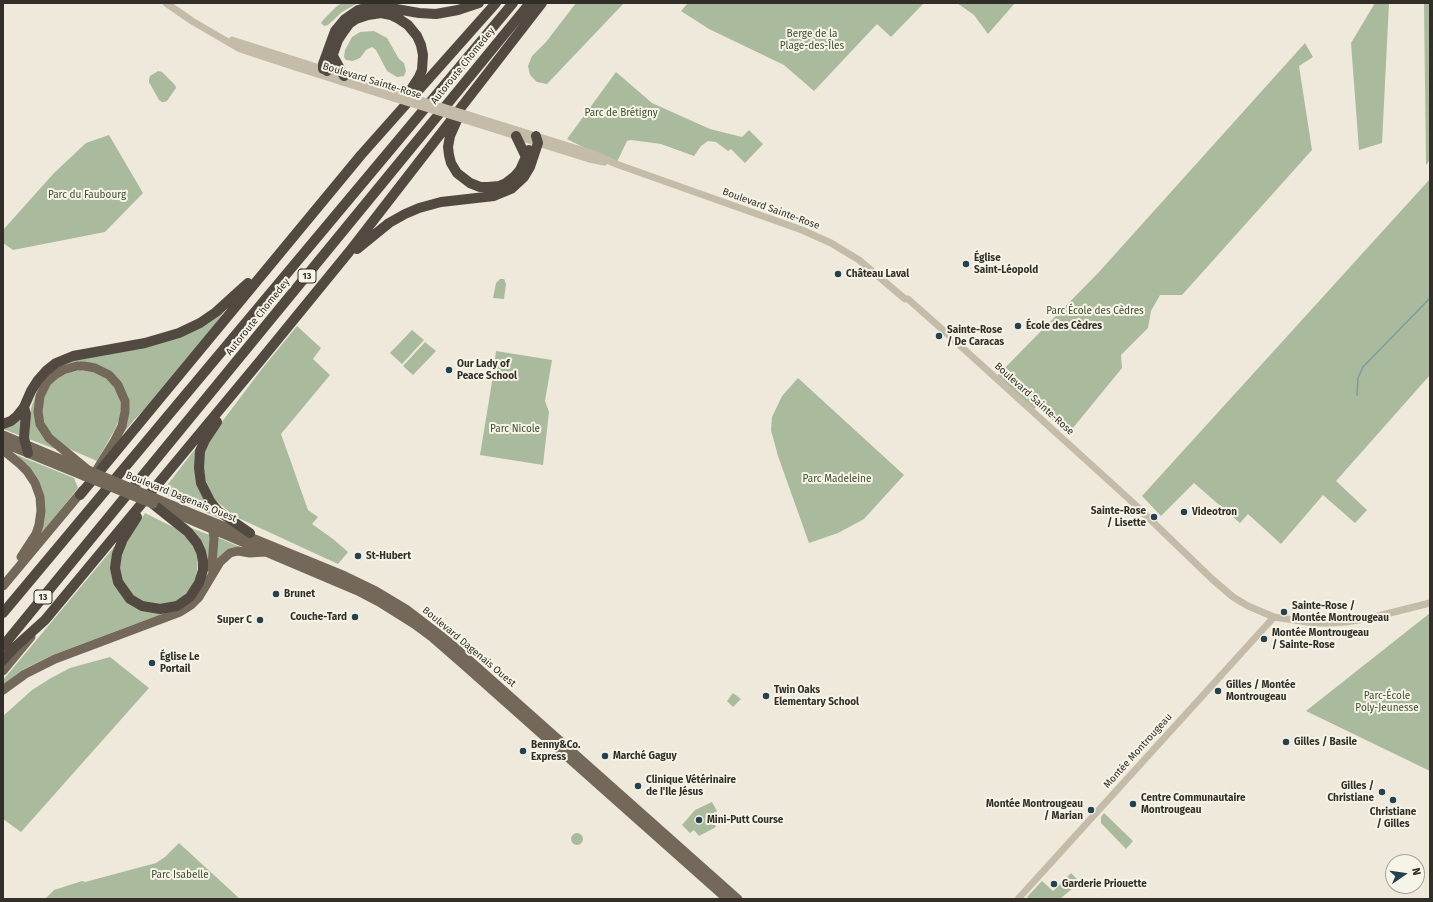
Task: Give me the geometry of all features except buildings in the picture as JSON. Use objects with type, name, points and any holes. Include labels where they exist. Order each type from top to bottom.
[{"type":"highway","points":[[324,72],[323,64],[335,31],[345,19],[358,10],[379,6],[419,13],[441,13],[458,10],[479,3]]},
{"type":"highway","points":[[80,495],[387,126],[496,3]]},
{"type":"highway","name":"Autoroute Chomedey","points":[[3,613],[513,3]]},
{"type":"highway","name":"Autoroute Chomedey","points":[[3,646],[530,3]]},
{"type":"highway","points":[[153,500],[191,536],[199,548],[203,561],[200,579],[192,595],[177,606],[164,609],[149,608],[133,601],[122,589],[118,582],[116,572],[116,557],[120,547],[153,500],[260,361],[342,261],[542,3]]},
{"type":"highway","points":[[324,72],[333,56],[338,40],[346,27],[356,19],[368,15],[381,14],[395,17],[404,21],[419,40],[422,50],[423,66],[421,74],[387,126]]},
{"type":"highway","points":[[333,56],[344,76]]},
{"type":"highway","points":[[471,94],[449,140],[449,155],[451,163],[457,173],[466,181],[476,186],[484,187],[495,187],[506,182],[515,176],[522,167],[535,140]]},
{"type":"highway","points":[[516,136],[526,157]]},
{"type":"highway","points":[[342,261],[384,227],[411,211],[440,202],[494,196],[511,189],[519,183],[526,174],[535,140]]},
{"type":"highway","points":[[3,424],[14,419],[24,407],[38,380],[56,363],[73,356],[161,339],[192,327],[227,303],[286,246]]},
{"type":"highway","points":[[250,533],[222,514],[210,501],[201,483],[199,464],[200,451],[205,440],[260,361]]},
{"type":"highway","points":[[24,407],[26,414],[24,436],[26,449]]},
{"type":"highway","points":[[3,660],[45,620],[153,500]]},
{"type":"main road","points":[[3,585],[80,495],[119,433],[124,419],[125,408],[122,391],[111,377],[95,368],[77,366],[62,370],[47,382],[40,396],[38,412],[40,424],[49,438],[86,473]]},
{"type":"main road","name":"Boulevard Dagenais Ouest","points":[[3,435],[26,449]]},
{"type":"main road","name":"Boulevard Dagenais Ouest","points":[[3,443],[26,449],[153,500],[361,593],[399,614],[424,632],[460,662],[727,899]]},
{"type":"main road","points":[[3,450],[24,467],[33,479],[40,497],[41,511],[36,534],[3,585]]},
{"type":"main road","points":[[213,526],[213,573]]},
{"type":"main road","name":"Boulevard Dagenais Ouest","points":[[213,526],[264,543],[360,583],[386,596],[424,621],[738,899]]},
{"type":"main road","points":[[250,533],[264,543]]},
{"type":"main road","points":[[3,690],[25,674],[55,658],[180,612],[191,605],[199,596],[213,573],[224,558],[230,553],[241,551],[250,553],[268,552]]},
{"type":"main road","points":[[3,671],[45,620]]},
{"type":"street","name":"Boulevard Sainte-Rose","points":[[166,3],[192,22],[218,36],[590,159],[616,164],[802,230],[831,243],[858,260],[905,299],[908,299],[1126,497],[1212,579],[1233,597],[1248,606],[1274,617],[1314,622],[1346,622],[1430,603]]},
{"type":"street","name":"Boulevard Sainte-Rose","points":[[324,72],[344,76],[396,95]]},
{"type":"street","name":"Boulevard Sainte-Rose","points":[[467,118],[516,136],[535,140]]},
{"type":"street","name":"Montée Montrougeau","points":[[1018,899],[1274,617]]},
{"type":"green space","points":[[342,3],[358,3],[342,12],[328,25],[324,26],[321,23],[324,19]]},
{"type":"green space","points":[[576,3],[624,3],[547,84],[537,82],[530,75],[528,66],[532,56],[546,42]]},
{"type":"green space","name":"Berge de la Plage-des-Îles","points":[[688,3],[924,3],[891,37],[877,24],[814,91],[784,65],[709,29],[681,11]]},
{"type":"green space","points":[[957,3],[1015,3],[988,34],[974,15]]},
{"type":"green space","points":[[1375,3],[1389,3],[1382,143],[1359,150],[1351,43]]},
{"type":"green space","points":[[1424,3],[1430,3],[1430,160],[1426,165]]},
{"type":"green space","points":[[374,31],[387,38],[399,59],[404,63],[406,71],[404,76],[397,77],[387,71],[376,50],[372,47],[366,50],[360,58],[353,61],[346,60],[344,57],[345,50],[352,37],[360,32]]},
{"type":"green space","name":"Parc École des Cèdres","points":[[1305,43],[1313,57],[1299,66],[1312,150],[1182,295],[1160,295],[1151,311],[1148,328],[1121,355],[1122,368],[1068,434],[1037,406],[1032,411],[996,377],[1099,272]]},
{"type":"green space","points":[[158,71],[162,72],[175,85],[176,88],[167,101],[164,102],[159,100],[149,82],[150,76]]},
{"type":"green space","name":"Parc de Brétigny","points":[[616,72],[652,103],[710,129],[742,137],[749,130],[763,144],[745,163],[731,149],[728,151],[716,142],[708,141],[701,146],[694,156],[661,144],[631,140],[627,141],[616,164],[567,139]]},
{"type":"green space","name":"Parc du Faubourg","points":[[109,135],[143,193],[105,232],[13,250],[3,243],[3,230],[54,173],[86,143]]},
{"type":"green space","points":[[1430,179],[1430,375],[1336,481],[1367,510],[1355,523],[1323,495],[1281,544],[1248,514],[1240,523],[1194,483],[1161,516],[1142,496]]},
{"type":"green space","points":[[500,279],[504,279],[506,284],[504,299],[493,298],[496,283]]},
{"type":"green space","points":[[229,305],[154,400],[134,420],[118,440],[127,424],[129,412],[129,401],[124,388],[120,381],[82,363],[41,386],[43,435],[55,449],[29,439],[31,408],[39,386],[46,376],[64,362],[141,347]]},
{"type":"green space","points":[[297,326],[321,348],[313,359],[330,375],[281,434],[308,510],[318,517],[312,524],[348,552],[338,564],[234,516],[214,499],[206,481],[204,471],[203,459],[205,450],[212,435],[261,370]]},
{"type":"green space","points":[[412,330],[424,340],[402,364],[390,353]]},
{"type":"green space","points":[[425,342],[436,351],[413,375],[403,366]]},
{"type":"green space","name":"Parc Nicole","points":[[496,351],[552,360],[545,401],[549,412],[543,465],[480,455]]},
{"type":"green space","points":[[80,370],[98,373],[107,378],[117,391],[120,400],[121,415],[97,461],[67,448],[50,434],[43,419],[43,399],[52,382],[60,375]]},
{"type":"green space","name":"Parc Madeleine","points":[[798,378],[904,475],[864,519],[838,533],[809,543],[778,456],[771,430],[772,417],[782,396]]},
{"type":"green space","points":[[21,413],[21,436],[3,429],[3,426]]},
{"type":"green space","points":[[202,440],[196,460],[221,519],[161,493]]},
{"type":"green space","points":[[12,453],[74,478],[78,488],[36,540],[43,502]]},
{"type":"green space","points":[[145,513],[175,528],[188,539],[193,544],[198,560],[196,579],[190,592],[170,605],[147,605],[134,597],[123,584],[119,566],[123,548]]},
{"type":"green space","points":[[186,526],[210,535],[208,566],[186,605],[181,607],[206,568]]},
{"type":"green space","points":[[217,537],[240,547],[216,566]]},
{"type":"green space","points":[[119,541],[117,587],[121,595],[130,604],[181,607],[55,654],[24,669],[3,685],[3,680]]},
{"type":"green space","name":"Parc-École Poly-Jeunesse","points":[[1430,613],[1430,771],[1306,711]]},
{"type":"green space","points":[[110,657],[149,688],[21,832],[3,819],[3,716],[32,690],[51,678],[70,668]]},
{"type":"green space","points":[[733,693],[741,699],[733,707],[727,701]]},
{"type":"green space","name":"Mini-Putt Course","points":[[712,802],[717,811],[710,815],[716,827],[699,836],[694,830],[690,833],[682,825],[695,810]]},
{"type":"green space","points":[[1104,813],[1133,841],[1126,849],[1101,823],[1101,817]]},
{"type":"green space","points":[[575,833],[579,833],[583,839],[579,845],[575,845],[571,841],[571,837]]},
{"type":"green space","name":"Parc Isabelle","points":[[179,843],[240,899],[45,899],[54,890],[82,881],[85,882],[156,863],[165,857]]},
{"type":"green space","points":[[1071,873],[1080,882],[1060,899],[1030,899],[1027,897],[1042,881],[1053,891]]},
{"type":"waterway","points":[[1357,395],[1358,378],[1363,367],[1430,298]]},
{"type":"place","name":"Église Saint-Léopold","points":[[966,264]]},
{"type":"place","name":"Château Laval","points":[[838,274]]},
{"type":"place","name":"École des Cèdres","points":[[1018,326]]},
{"type":"place","name":"Sainte-Rose / De Caracas","points":[[939,336]]},
{"type":"place","name":"Our Lady of Peace School","points":[[449,370]]},
{"type":"place","name":"Videotron","points":[[1184,512]]},
{"type":"place","name":"Sainte-Rose / Lisette","points":[[1154,517]]},
{"type":"place","name":"St-Hubert","points":[[358,556]]},
{"type":"place","name":"Brunet","points":[[276,594]]},
{"type":"place","name":"Sainte-Rose / Montée Montrougeau","points":[[1284,612]]},
{"type":"place","name":"Couche-Tard","points":[[355,617]]},
{"type":"place","name":"Super C","points":[[260,620]]},
{"type":"place","name":"Montée Montrougeau / Sainte-Rose","points":[[1264,639]]},
{"type":"place","name":"Église Le Portail","points":[[152,663]]},
{"type":"place","name":"Gilles / Montée Montrougeau","points":[[1218,691]]},
{"type":"place","name":"Twin Oaks Elementary School","points":[[766,696]]},
{"type":"place","name":"Gilles / Basile","points":[[1286,742]]},
{"type":"place","name":"Benny&Co. Express","points":[[523,751]]},
{"type":"place","name":"Marché Gaguy","points":[[605,756]]},
{"type":"place","name":"Clinique Vétérinaire de I'Ile Jésus","points":[[638,786]]},
{"type":"place","name":"Gilles / Christiane","points":[[1382,792]]},
{"type":"place","name":"Christiane / Gilles","points":[[1393,800]]},
{"type":"place","name":"Centre Communautaire Montrougeau","points":[[1133,804]]},
{"type":"place","name":"Montée Montrougeau / Marian","points":[[1091,810]]},
{"type":"place","name":"Mini-Putt Course","points":[[699,820]]},
{"type":"place","name":"Garderie Priouette","points":[[1054,884]]}]
